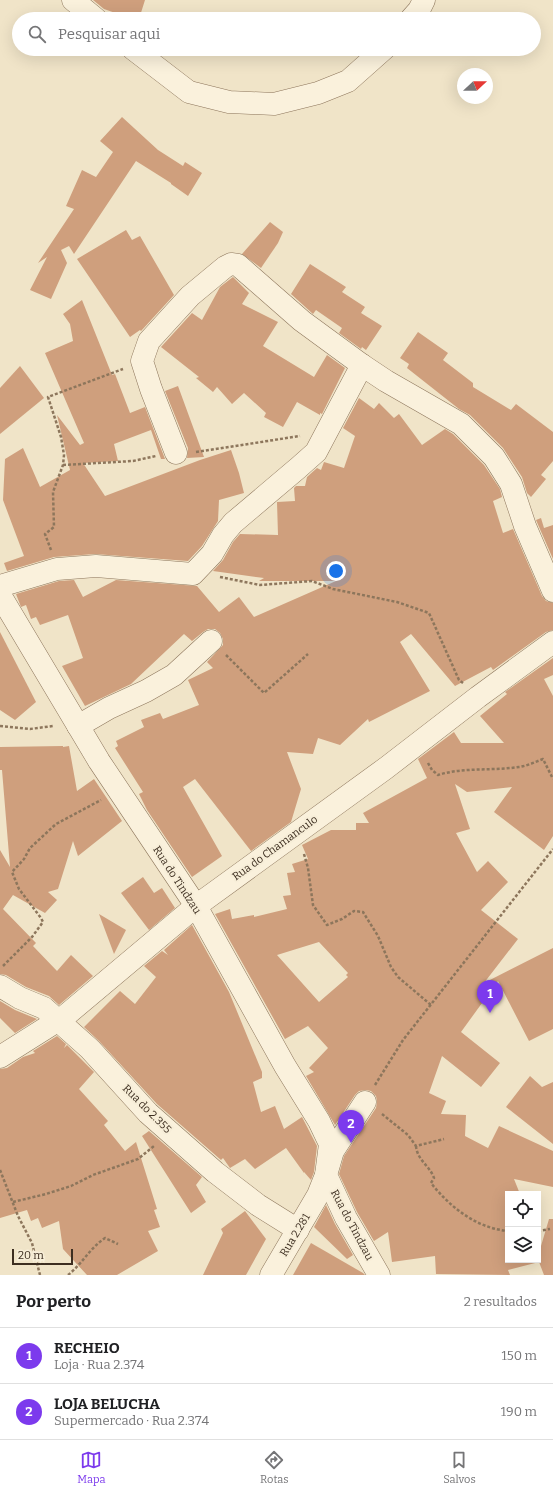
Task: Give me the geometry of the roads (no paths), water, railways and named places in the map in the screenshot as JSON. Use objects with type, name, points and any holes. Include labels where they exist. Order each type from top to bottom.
[{"type":"street","points":[[73,0],[88,12]]},
{"type":"street","points":[[416,12],[424,0]]},
{"type":"street","points":[[142,56],[189,92],[229,102],[274,104],[318,93],[348,81],[376,56]]},
{"type":"street","points":[[176,453],[151,389],[142,361],[149,341],[185,301],[225,266],[231,264],[238,265],[302,321],[386,381],[460,424],[494,457],[511,484],[525,526],[553,591]]},
{"type":"street","points":[[0,586],[58,570],[96,566],[193,574],[212,554],[223,535],[233,523],[316,452],[362,365]]},
{"type":"street","name":"Rua do Tindzau","points":[[0,595],[75,722],[117,789],[196,906],[285,1066],[319,1121],[330,1144],[326,1175],[318,1195]]},
{"type":"street","points":[[75,722],[174,674],[211,641]]},
{"type":"street","name":"Rua do Chamanculo","points":[[0,1057],[65,1016],[196,906],[553,642]]},
{"type":"street","name":"Rua do 2.355","points":[[0,986],[20,998],[44,1008],[59,1020],[90,1049],[148,1113],[215,1172],[258,1205],[298,1230]]},
{"type":"street","points":[[326,1175],[332,1151],[365,1102]]},
{"type":"street","name":"Rua do Tindzau","points":[[326,1175],[346,1218],[379,1275]]},
{"type":"street","name":"Rua 2.281","points":[[271,1275],[318,1195]]},
{"type":"place","name":"RECHEIO","points":[[490,1013]]},
{"type":"place","name":"LOJA BELUCHA","points":[[351,1143]]}]
